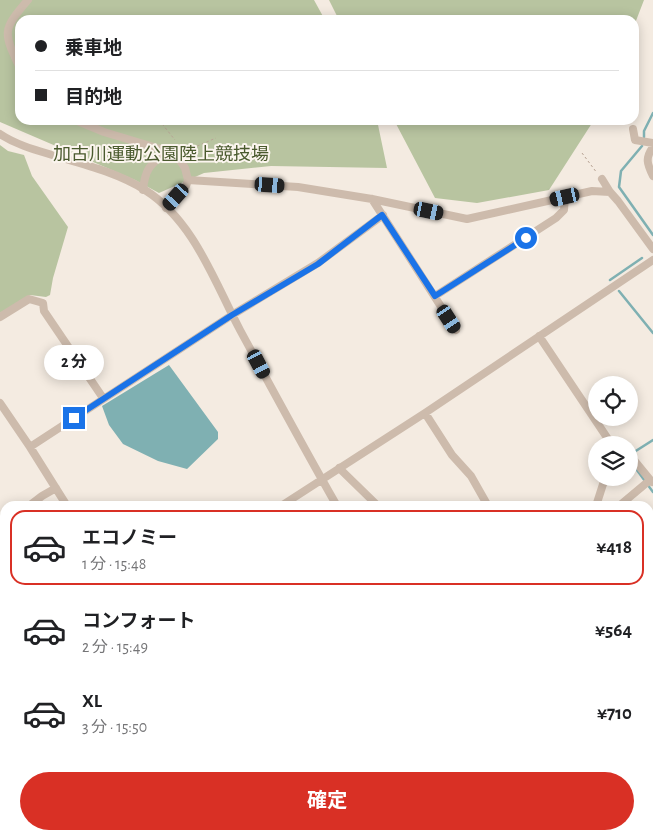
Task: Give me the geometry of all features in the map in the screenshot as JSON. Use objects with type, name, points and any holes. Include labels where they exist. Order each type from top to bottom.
[{"type":"street","points":[[15,15],[28,0]]},
{"type":"street","points":[[15,15],[8,27],[8,37],[15,55]]},
{"type":"street","points":[[87,125],[177,156],[187,171],[188,180],[186,186],[166,208]]},
{"type":"street","points":[[633,129],[632,139],[653,145],[646,161],[653,176]]},
{"type":"street","points":[[0,134],[28,148],[96,168],[126,180],[143,190],[177,219],[194,243],[334,501]]},
{"type":"street","points":[[143,190],[144,177],[147,170],[167,151]]},
{"type":"street","points":[[602,179],[653,249]]},
{"type":"street","points":[[188,180],[298,187],[372,199],[468,219],[592,191],[610,192]]},
{"type":"street","points":[[435,296],[556,218],[564,210],[565,197]]},
{"type":"street","points":[[372,199],[456,330]]},
{"type":"street","points":[[30,447],[232,315],[318,264],[382,215]]},
{"type":"street","points":[[289,501],[425,414],[653,260]]},
{"type":"street","points":[[0,317],[29,299],[43,303],[44,311],[104,398]]},
{"type":"street","points":[[539,336],[606,436]]},
{"type":"street","points":[[0,404],[64,501]]},
{"type":"street","points":[[425,414],[452,455],[472,476],[485,501]]},
{"type":"street","points":[[626,501],[649,483],[638,466]]},
{"type":"street","points":[[339,468],[373,501]]},
{"type":"street","points":[[598,501],[602,486]]},
{"type":"street","points":[[36,501],[56,488]]},
{"type":"path","points":[[163,125],[175,140]]},
{"type":"path","points":[[188,150],[216,138]]},
{"type":"path","points":[[582,153],[602,179]]},
{"type":"green space","name":"加古川運動公園陸上競技場","points":[[0,0],[314,0],[322,15],[15,15],[15,125],[378,125],[387,168],[271,166],[204,173],[159,193],[135,180],[0,122]]},
{"type":"green space","points":[[329,0],[644,0],[638,15],[336,15]]},
{"type":"green space","points":[[397,125],[591,125],[549,190],[477,203],[435,198]]},
{"type":"green space","points":[[0,145],[8,151],[24,155],[32,176],[68,227],[50,295],[46,297],[30,295],[0,313]]},
{"type":"water","points":[[169,365],[218,432],[218,439],[187,469],[158,461],[123,444],[109,425],[102,406]]},
{"type":"waterway","points":[[644,137],[644,131],[653,113]]},
{"type":"waterway","points":[[642,146],[621,171],[619,187],[653,235]]},
{"type":"waterway","points":[[610,280],[642,258]]},
{"type":"waterway","points":[[619,291],[653,333]]},
{"type":"waterway","points":[[638,450],[653,440]]},
{"type":"waterway","points":[[638,471],[653,492]]},
{"type":"route","points":[[74,418],[232,315],[318,264],[382,215],[435,296],[526,238]]}]
